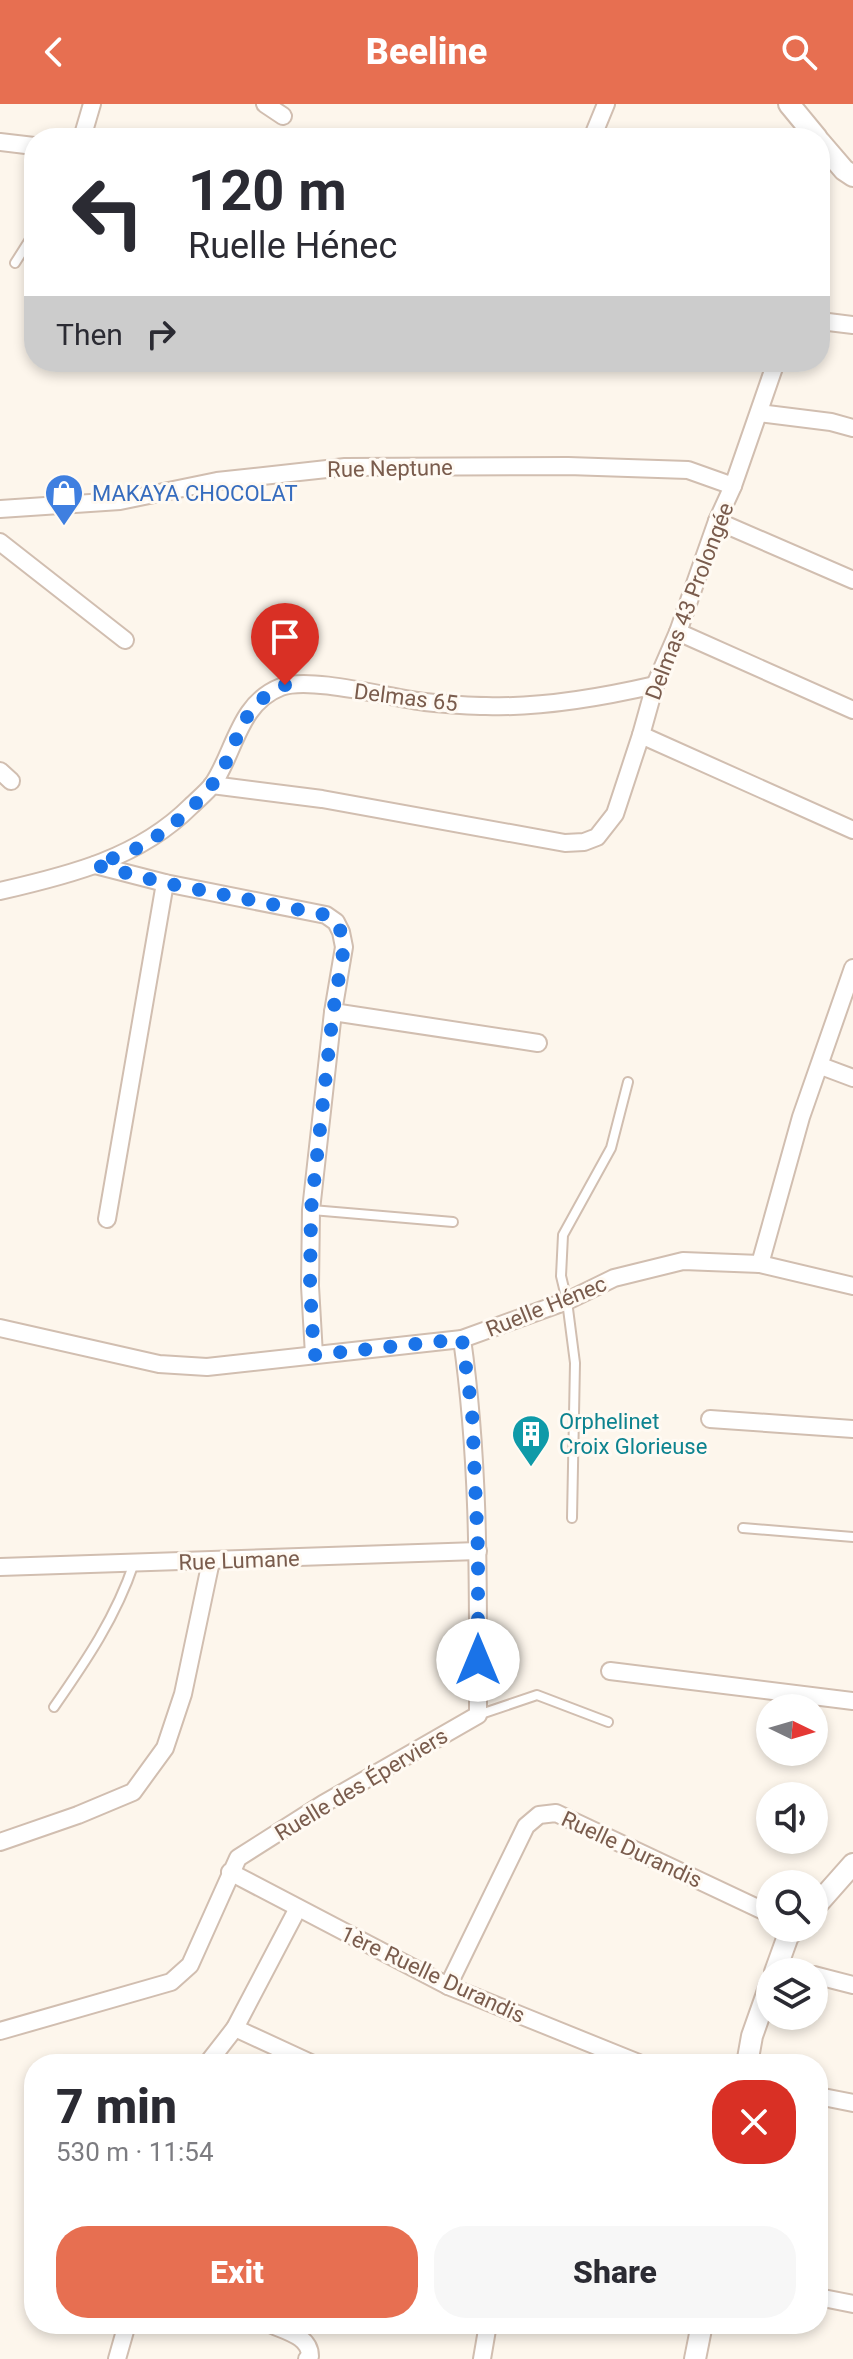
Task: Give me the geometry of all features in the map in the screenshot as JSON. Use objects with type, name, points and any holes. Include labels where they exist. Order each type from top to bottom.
[{"type":"street","points":[[85,128],[92,104]]},
{"type":"street","points":[[265,104],[283,116]]},
{"type":"street","points":[[596,128],[606,104]]},
{"type":"street","points":[[789,104],[808,128]]},
{"type":"street","points":[[0,142],[24,145]]},
{"type":"street","points":[[830,154],[853,176]]},
{"type":"street","points":[[830,322],[853,325]]},
{"type":"street","name":"Delmas 43 Prolongée","points":[[212,785],[322,799],[565,843],[597,837],[615,814],[655,685],[733,486],[773,372]]},
{"type":"street","points":[[759,413],[831,422],[853,428]]},
{"type":"street","name":"Rue Neptune","points":[[0,509],[120,501],[217,481],[345,467],[568,466],[688,470],[733,486]]},
{"type":"street","points":[[717,521],[853,580]]},
{"type":"street","points":[[0,542],[125,640]]},
{"type":"street","points":[[678,632],[853,710]]},
{"type":"street","name":"Delmas 65","points":[[0,891],[95,865],[140,847],[179,818],[212,785],[252,707],[267,693],[285,685],[316,685],[425,702],[489,707],[615,694],[655,685]]},
{"type":"street","points":[[641,735],[853,830]]},
{"type":"street","points":[[95,865],[165,883],[326,915],[336,922],[341,932],[344,947],[333,1012],[311,1210],[310,1286],[314,1355]]},
{"type":"street","points":[[107,1219],[165,883]]},
{"type":"street","points":[[760,1264],[801,1117],[853,968]]},
{"type":"street","points":[[333,1012],[538,1043]]},
{"type":"street","points":[[821,1066],[853,1078]]},
{"type":"street","name":"Ruelle Hénec","points":[[0,1328],[159,1364],[207,1367],[462,1339],[567,1301],[614,1278],[683,1261],[760,1264],[853,1286]]},
{"type":"street","points":[[462,1339],[472,1411],[478,1551],[478,1715]]},
{"type":"street","points":[[710,1419],[853,1429]]},
{"type":"street","name":"Rue Lumane","points":[[0,1567],[478,1551]]},
{"type":"street","points":[[0,1842],[133,1792],[165,1748],[183,1694],[211,1561]]},
{"type":"street","points":[[610,1671],[853,1701]]},
{"type":"street","name":"Ruelle des Éperviers","points":[[0,2031],[171,1982],[190,1965],[238,1858],[323,1804],[478,1715]]},
{"type":"street","name":"Ruelle Durandis","points":[[448,1986],[526,1826],[539,1815],[556,1813],[756,1907]]},
{"type":"street","points":[[828,1892],[853,1864]]},
{"type":"street","name":"1ère Ruelle Durandis","points":[[230,1872],[448,1986],[616,2054]]},
{"type":"street","points":[[215,2054],[235,2028],[298,1908]]},
{"type":"street","points":[[828,1979],[853,1985]]},
{"type":"street","points":[[749,2054],[756,2025]]},
{"type":"street","points":[[235,2028],[291,2054]]},
{"type":"street","points":[[828,2098],[853,2103]]},
{"type":"street","points":[[828,2299],[853,2304]]},
{"type":"street","points":[[117,2359],[124,2334]]},
{"type":"street","points":[[292,2334],[307,2344],[310,2356],[307,2359]]},
{"type":"street","points":[[482,2359],[486,2334]]},
{"type":"street","points":[[695,2359],[700,2334]]},
{"type":"lane","points":[[15,263],[24,249]]},
{"type":"lane","points":[[572,1518],[575,1363],[561,1276],[563,1235],[611,1148],[628,1082]]},
{"type":"lane","points":[[311,1210],[453,1222]]},
{"type":"lane","points":[[743,1528],[853,1537]]},
{"type":"lane","points":[[54,1707],[101,1638],[123,1596],[134,1563]]},
{"type":"lane","points":[[478,1715],[537,1695],[608,1722]]},
{"type":"place","name":"MAKAYA CHOCOLAT","points":[[64,527]]},
{"type":"place","name":"Orphelinet Croix Glorieuse","points":[[531,1468]]},
{"type":"route","points":[[285,685],[267,693],[252,707],[212,785],[179,818],[140,847],[95,865],[165,883],[326,915],[336,922],[341,932],[344,947],[333,1012],[311,1210],[310,1286],[314,1355],[462,1339],[472,1411],[478,1551],[478,1660]]}]
